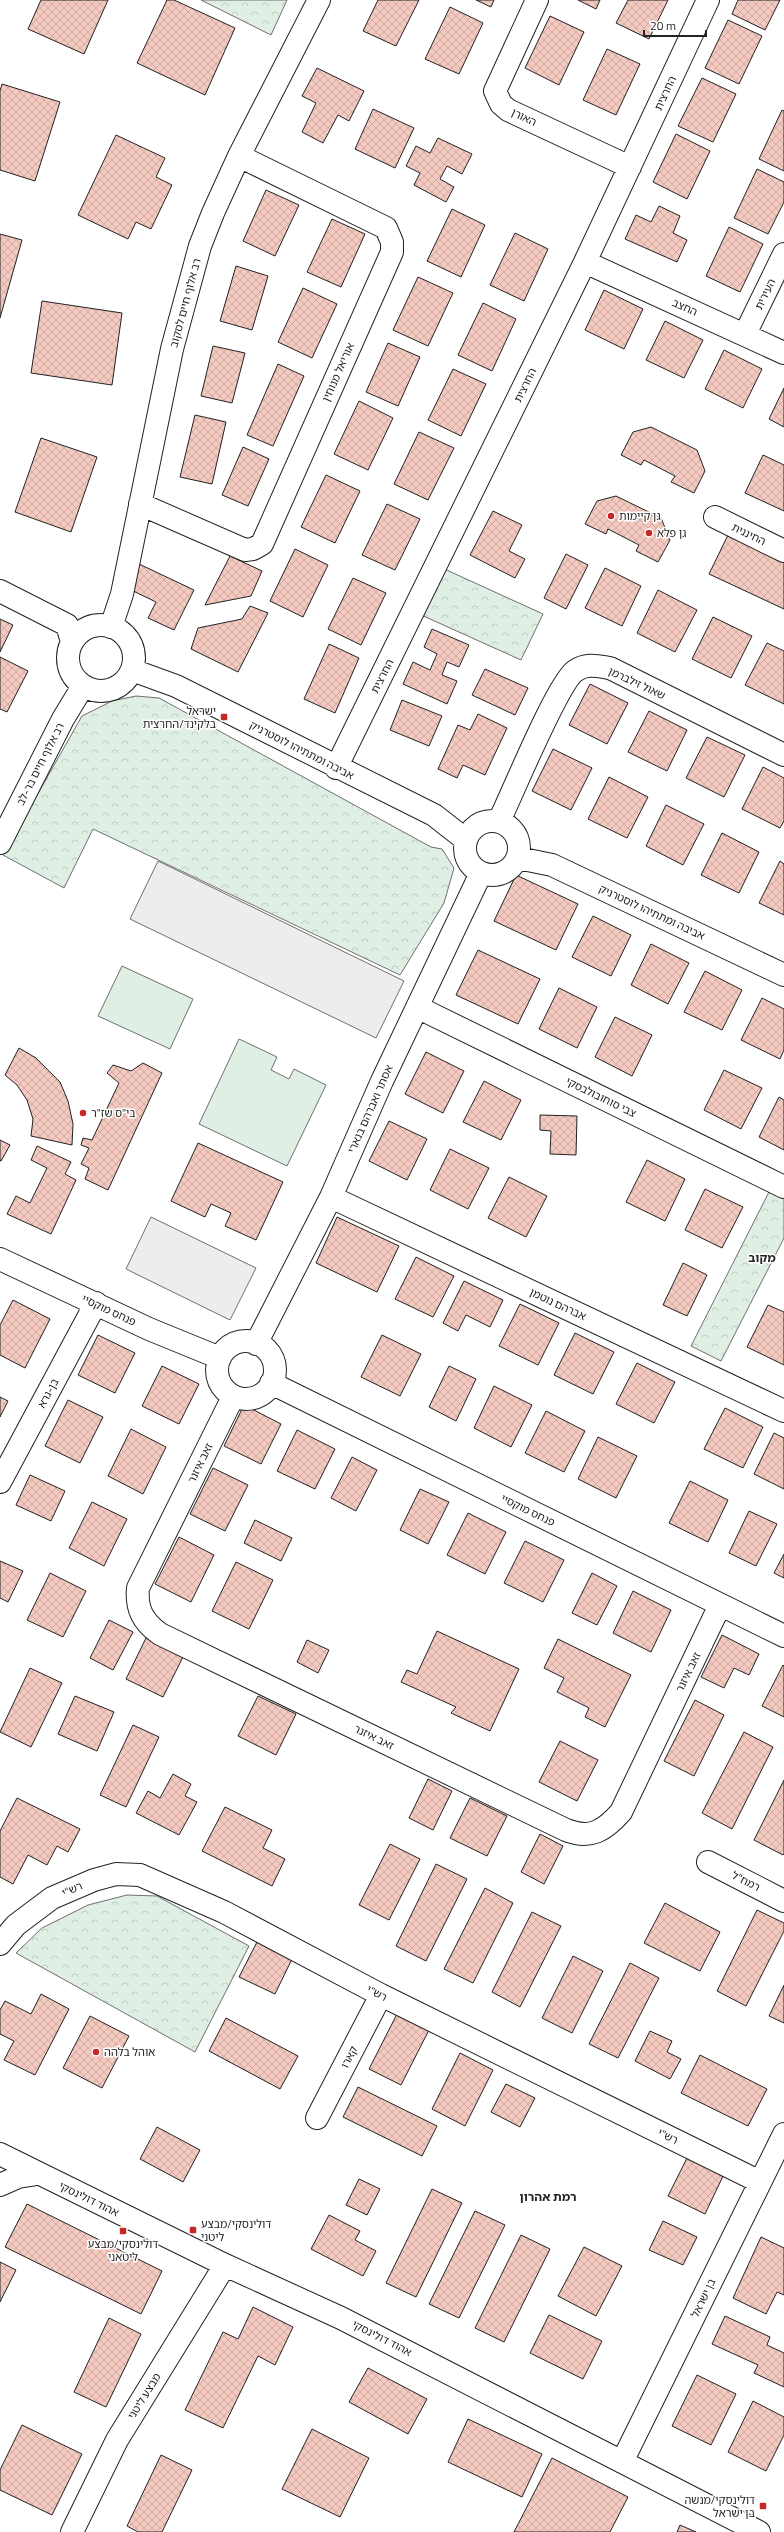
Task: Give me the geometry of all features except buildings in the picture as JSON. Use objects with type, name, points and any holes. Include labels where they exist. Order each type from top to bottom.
[{"type":"street","name":"רב אלוף חיים לסקוב","points":[[111,627],[122,594],[161,400],[188,288],[213,212],[239,156],[319,0]]},
{"type":"street","name":"האורן","points":[[537,0],[495,91],[501,104],[508,110],[630,167]]},
{"type":"street","name":"החרצית","points":[[336,768],[585,262],[708,0]]},
{"type":"street","name":"אוריאל מנוחין","points":[[140,504],[245,550],[253,550],[262,544],[392,252],[392,242],[386,228],[239,156]]},
{"type":"street","name":"העירית","points":[[746,334],[784,254]]},
{"type":"street","name":"החצב","points":[[585,262],[746,334],[784,353]]},
{"type":"street","name":"החיננית","points":[[714,517],[784,551]]},
{"type":"street","points":[[0,591],[66,625],[72,642]]},
{"type":"street","points":[[100,625],[111,627],[128,639],[133,649],[132,670],[128,679],[112,690],[102,692],[83,686],[76,680],[70,666],[69,652],[72,642],[79,634],[89,628],[100,625]]},
{"type":"street","name":"שאול זילברמן","points":[[499,821],[560,693],[573,672],[589,665],[610,668],[784,755]]},
{"type":"street","name":"אביבה ומתתיהו לוסטרניק","points":[[132,670],[176,686],[336,768],[434,815],[466,840]]},
{"type":"street","name":"רב אלוף חיים בר-לב","points":[[0,842],[63,719],[83,686]]},
{"type":"street","points":[[491,820],[499,821],[514,831],[518,840],[518,858],[507,871],[499,875],[481,873],[474,869],[465,856],[466,840],[470,832],[479,824],[491,820]]},
{"type":"street","name":"אביבה ומתתיהו לוסטרניק","points":[[518,858],[552,865],[784,975]]},
{"type":"street","name":"אסתר ואברהם בנארי","points":[[256,1344],[331,1197],[417,1007],[481,873]]},
{"type":"street","name":"צבי סוחובולבסקי","points":[[417,1007],[784,1187]]},
{"type":"street","name":"אברהם נוטמן","points":[[331,1197],[784,1411]]},
{"type":"street","name":"פנחס מוקסיי","points":[[1,1261],[220,1358]]},
{"type":"street","name":"בן-גרא","points":[[0,1482],[96,1304]]},
{"type":"street","points":[[242,1342],[256,1344],[267,1351],[271,1357],[274,1372],[272,1383],[262,1394],[252,1399],[233,1397],[224,1390],[218,1380],[217,1368],[220,1358],[232,1345],[242,1342]]},
{"type":"street","name":"פנחס מוקסיי","points":[[272,1383],[784,1636]]},
{"type":"street","name":"זאב איזנר","points":[[233,1397],[138,1588],[138,1607],[146,1623],[160,1634],[566,1830],[577,1834],[599,1832],[621,1812],[720,1605]]},
{"type":"street","name":"רמח\"ל","points":[[708,1862],[784,1901]]},
{"type":"street","name":"רש\"י","points":[[0,1944],[16,1925],[52,1898],[94,1880],[116,1874],[140,1875],[168,1885],[224,1912],[381,1996],[760,2182]]},
{"type":"street","name":"קארו","points":[[317,2118],[381,1996]]},
{"type":"street","name":"בן ישראל","points":[[622,2462],[784,2134]]},
{"type":"street","name":"אהוד דולינסקי","points":[[0,2154],[37,2174],[225,2265],[341,2318],[759,2532]]},
{"type":"street","points":[[0,2184],[18,2177],[37,2174]]},
{"type":"street","name":"מבצע ליטני","points":[[72,2532],[118,2440],[225,2265]]},
{"type":"green space","points":[[201,0],[287,0],[271,35]]},
{"type":"green space","points":[[440,567],[543,614],[521,660],[419,614]]},
{"type":"green space","points":[[136,696],[159,698],[431,847],[442,849],[454,868],[444,903],[400,975],[93,829],[64,888],[3,855],[82,716],[112,701]]},
{"type":"green space","points":[[122,966],[193,999],[170,1049],[98,1016]]},
{"type":"green space","points":[[239,1039],[277,1057],[271,1070],[289,1079],[294,1069],[326,1085],[287,1166],[199,1124]]},
{"type":"green space","points":[[770,1190],[784,1197],[784,1238],[721,1361],[691,1346]]},
{"type":"green space","points":[[127,1895],[157,1896],[249,1946],[195,2052],[16,1953],[42,1928],[88,1905]]},
{"type":"shaded area","points":[[158,861],[404,981],[376,1038],[130,919]]},
{"type":"shaded area","points":[[151,1217],[256,1268],[230,1320],[126,1269]]},
{"type":"place","name":"גן קיימות","points":[[611,516]]},
{"type":"place","name":"גן פלא","points":[[649,533]]},
{"type":"place","name":"ישראל בלקינד/החרצית","points":[[224,717]]},
{"type":"place","name":"בי\"ס שז\"ר","points":[[83,1113]]},
{"type":"place","name":"אוהל בלהה","points":[[96,2052]]},
{"type":"place","name":"דולינסקי/מבצע ליטני","points":[[193,2230]]},
{"type":"place","name":"דולינסקי/מבצע ליטאני","points":[[123,2231]]},
{"type":"place","name":"דולינסקי/מנשה בן ישראל","points":[[763,2506]]},
{"type":"district","name":"מקוב","points":[[762,1257]]},
{"type":"district","name":"רמת אהרון","points":[[548,2196]]}]
